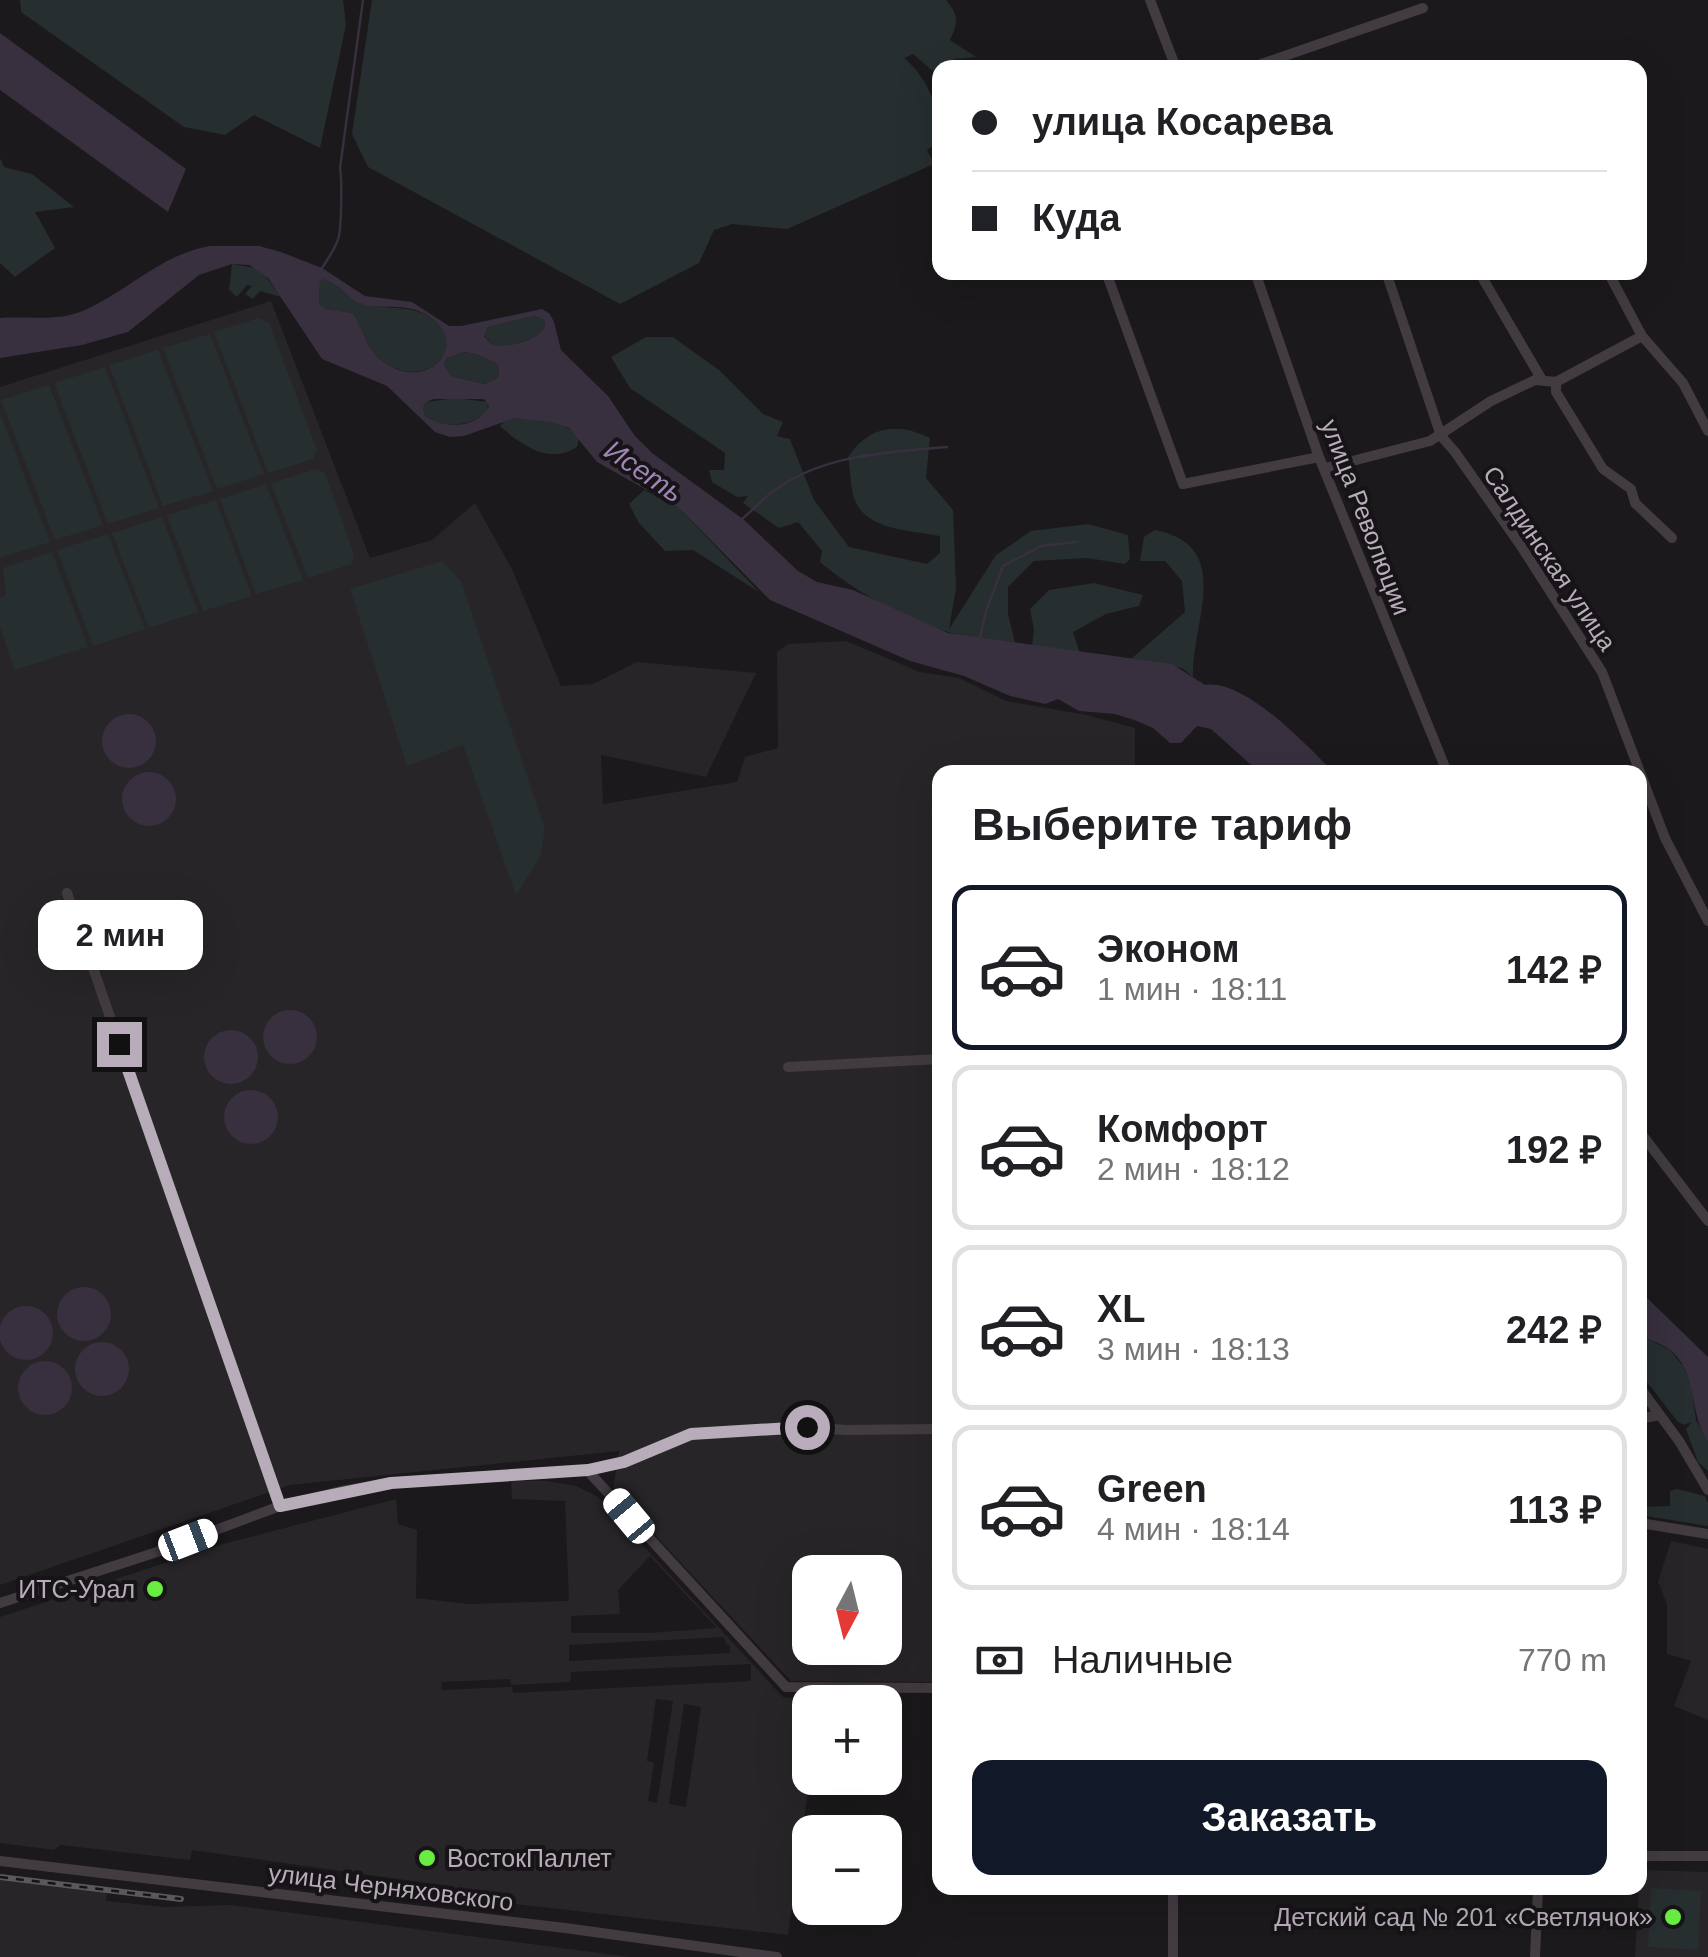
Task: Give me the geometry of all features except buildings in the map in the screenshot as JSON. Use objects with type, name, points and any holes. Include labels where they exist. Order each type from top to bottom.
[{"type":"street","points":[[1150,0],[1173,60]]},
{"type":"street","points":[[1273,60],[1423,8]]},
{"type":"street","points":[[1110,280],[1183,484],[1430,441],[1491,400],[1535,380],[1556,382],[1642,336]]},
{"type":"street","name":"улица Революции","points":[[1258,280],[1322,462],[1444,765]]},
{"type":"street","name":"Салдинская улица","points":[[1389,280],[1440,436],[1456,452],[1520,543],[1602,672],[1637,765]]},
{"type":"street","points":[[1483,280],[1542,380]]},
{"type":"street","points":[[1612,280],[1642,336],[1683,383],[1708,431]]},
{"type":"street","points":[[1556,382],[1556,392],[1603,469],[1630,488],[1635,502],[1672,538]]},
{"type":"street","name":"Салдинская улица","points":[[1647,791],[1665,838],[1708,921]]},
{"type":"street","points":[[67,893],[280,1506]]},
{"type":"street","points":[[788,1066],[932,1058]]},
{"type":"street","points":[[1647,1141],[1708,1221]]},
{"type":"street","points":[[1647,1397],[1708,1490]]},
{"type":"street","points":[[1647,1417],[1660,1414]]},
{"type":"street","points":[[0,1604],[280,1506],[391,1483],[588,1470],[624,1462],[691,1434],[809,1426],[845,1430],[932,1429]]},
{"type":"street","points":[[588,1470],[786,1687],[932,1688]]},
{"type":"street","points":[[1647,1524],[1708,1534]]},
{"type":"street","points":[[1647,1856],[1708,1856]]},
{"type":"street","name":"улица Черняховского","points":[[0,1861],[777,1957]]},
{"type":"street","points":[[1172,1895],[1174,1957]]},
{"type":"street","points":[[1535,1957],[1538,1895]]},
{"type":"shaded area","points":[[20,0],[343,0],[346,25],[320,148],[254,115],[225,135],[184,127],[21,12]]},
{"type":"shaded area","points":[[372,0],[946,0],[956,19],[950,40],[976,57],[932,60],[932,70],[913,54],[904,58],[920,75],[932,99],[932,147],[927,150],[932,165],[787,229],[732,224],[714,230],[699,263],[620,304],[368,167],[352,134]]},
{"type":"shaded area","points":[[0,158],[4,167],[32,174],[74,207],[35,212],[55,248],[15,277],[0,263]]},
{"type":"shaded area","points":[[232,264],[260,269],[281,297],[260,291],[253,299],[245,294],[252,286],[247,285],[237,297],[229,290]]},
{"type":"shaded area","points":[[324,278],[365,304],[427,315],[445,334],[444,356],[425,370],[411,372],[381,360],[368,345],[353,313],[324,309],[319,304]]},
{"type":"shaded area","points":[[271,301],[370,558],[432,540],[475,503],[512,569],[561,686],[593,684],[637,662],[756,673],[706,777],[601,755],[603,804],[737,782],[745,757],[778,748],[777,652],[788,644],[846,641],[920,672],[959,678],[1006,701],[1135,728],[1135,765],[932,765],[932,1682],[791,1681],[613,1490],[619,1451],[290,1485],[0,1585],[0,387]]},
{"type":"shaded area","points":[[534,316],[544,320],[545,326],[529,340],[492,345],[484,335],[488,327]]},
{"type":"shaded area","points":[[259,318],[269,323],[317,450],[313,459],[268,473],[214,332]]},
{"type":"shaded area","points":[[210,334],[264,474],[217,489],[163,348]]},
{"type":"shaded area","points":[[646,337],[673,337],[719,370],[763,414],[783,422],[777,436],[790,439],[814,500],[849,547],[927,564],[940,553],[940,536],[883,525],[864,514],[853,494],[848,457],[865,439],[885,430],[906,430],[930,438],[926,478],[953,510],[956,588],[949,629],[996,555],[1031,531],[1088,524],[1128,535],[1130,559],[1125,564],[1087,558],[1034,561],[1008,587],[1008,614],[1015,642],[962,636],[886,607],[820,562],[822,551],[798,522],[779,528],[743,503],[748,496],[737,497],[712,482],[709,470],[724,470],[725,453],[630,388],[611,357]]},
{"type":"shaded area","points":[[158,350],[213,491],[163,506],[109,365]]},
{"type":"shaded area","points":[[463,352],[498,364],[499,377],[484,384],[451,376],[444,365],[446,359]]},
{"type":"shaded area","points":[[105,367],[159,508],[108,524],[54,383]]},
{"type":"shaded area","points":[[49,385],[103,525],[55,540],[1,400]]},
{"type":"shaded area","points":[[456,398],[488,402],[487,412],[456,424],[440,423],[425,416],[426,402]]},
{"type":"shaded area","points":[[0,413],[50,542],[0,558]]},
{"type":"shaded area","points":[[515,418],[566,427],[579,438],[577,447],[556,454],[536,450],[500,426]]},
{"type":"shaded area","points":[[316,469],[325,473],[354,555],[352,564],[308,578],[271,483]]},
{"type":"shaded area","points":[[266,484],[303,580],[256,594],[220,499]]},
{"type":"shaded area","points":[[644,490],[680,509],[759,592],[693,550],[665,551],[639,523],[629,504]]},
{"type":"shaded area","points":[[216,500],[252,596],[203,611],[167,515]]},
{"type":"shaded area","points":[[162,517],[198,612],[149,628],[112,533]]},
{"type":"shaded area","points":[[1155,530],[1180,539],[1195,552],[1202,569],[1204,589],[1193,677],[1182,668],[1131,659],[1185,612],[1182,581],[1165,561],[1140,561],[1144,537]]},
{"type":"shaded area","points":[[108,534],[145,629],[93,646],[57,550]]},
{"type":"shaded area","points":[[52,552],[88,647],[14,670],[0,626],[0,598],[6,595],[3,568]]},
{"type":"shaded area","points":[[442,561],[461,581],[545,829],[540,857],[516,895],[463,745],[407,766],[350,589]]},
{"type":"shaded area","points":[[1094,583],[1143,595],[1139,606],[1106,614],[1073,632],[1080,654],[1032,646],[1030,609],[1049,590]]},
{"type":"shaded area","points":[[1647,1338],[1670,1350],[1683,1366],[1691,1384],[1696,1420],[1708,1442],[1708,1471],[1698,1462],[1686,1429],[1692,1422],[1678,1422],[1647,1382]]},
{"type":"shaded area","points":[[511,1481],[576,1486],[598,1497],[783,1697],[792,1698],[792,1795],[807,1795],[804,1815],[792,1815],[792,1906],[788,1935],[454,1897],[455,1887],[192,1850],[190,1860],[61,1845],[54,1850],[0,1843],[0,1617],[223,1544],[396,1499],[398,1524],[417,1530],[416,1598],[469,1604],[569,1601],[565,1501],[512,1499]],"holes":[[[650,1556],[717,1628],[571,1633],[571,1616],[620,1614],[618,1590]],[[724,1637],[730,1653],[569,1661],[569,1645]],[[751,1664],[751,1681],[513,1693],[512,1687],[441,1690],[442,1682],[570,1682],[571,1672]],[[656,1699],[673,1701],[657,1803],[648,1801],[654,1763],[647,1761]],[[684,1704],[701,1707],[686,1807],[669,1804]]]},
{"type":"shaded area","points":[[1670,1491],[1705,1496],[1708,1526],[1647,1516],[1647,1507],[1670,1506]]},
{"type":"shaded area","points":[[1671,1541],[1708,1549],[1708,1720],[1674,1706],[1691,1661],[1667,1654],[1667,1604],[1658,1582]]},
{"type":"shaded area","name":"Детский сад № 201 «Светлячок»","points":[[1647,1870],[1708,1872],[1708,1957],[1635,1957],[1639,1895],[1647,1895]]},
{"type":"shaded area","points":[[0,1877],[107,1889],[106,1901],[165,1907],[231,1905],[630,1957],[0,1957]]},
{"type":"shaded area","points":[[1651,1888],[1701,1891],[1698,1950],[1648,1947]]},
{"type":"water","points":[[0,33],[186,169],[168,212],[0,90]]},
{"type":"water","name":"Исеть","points":[[210,246],[259,246],[322,268],[365,296],[412,302],[449,326],[542,309],[554,322],[561,350],[608,396],[635,436],[652,453],[743,519],[798,571],[817,582],[853,590],[948,633],[1172,664],[1205,685],[1238,692],[1256,703],[1326,765],[1251,765],[1211,729],[1197,726],[1181,743],[1170,743],[1153,728],[1115,714],[1079,711],[1058,699],[1045,704],[1010,696],[964,676],[910,661],[770,600],[680,509],[597,462],[569,428],[515,418],[464,436],[435,432],[387,386],[322,359],[268,278],[249,265],[232,264],[199,275],[128,332],[82,345],[0,358],[0,318],[75,314],[176,257]],"holes":[[[323,279],[362,304],[423,313],[439,325],[446,337],[446,350],[440,361],[415,372],[398,370],[381,360],[353,313],[325,309],[319,304]],[[534,316],[544,320],[545,326],[529,340],[492,345],[484,336],[488,327]],[[463,352],[498,364],[499,377],[484,384],[451,376],[444,365],[446,359]],[[484,399],[489,406],[477,419],[451,425],[425,416],[426,402]]]},
{"type":"water","points":[[129,714],[148,722],[156,741],[148,760],[129,768],[110,760],[102,741],[110,722]]},
{"type":"water","points":[[149,772],[168,780],[176,799],[168,818],[149,826],[130,818],[122,799],[130,780]]},
{"type":"water","points":[[290,1010],[309,1018],[317,1037],[309,1056],[290,1064],[271,1056],[263,1037],[271,1018]]},
{"type":"water","points":[[231,1030],[250,1038],[258,1057],[250,1076],[231,1084],[212,1076],[204,1057],[212,1038]]},
{"type":"water","points":[[251,1090],[270,1098],[278,1117],[270,1136],[251,1144],[232,1136],[224,1117],[232,1098]]},
{"type":"water","points":[[84,1287],[103,1295],[111,1314],[103,1333],[84,1341],[65,1333],[57,1314],[65,1295]]},
{"type":"water","points":[[1647,1298],[1708,1357],[1708,1442],[1685,1369],[1666,1347],[1647,1338]]},
{"type":"water","points":[[26,1306],[45,1314],[53,1333],[45,1352],[26,1360],[7,1352],[-1,1333],[7,1314]]},
{"type":"water","points":[[102,1342],[121,1350],[129,1369],[121,1388],[102,1396],[83,1388],[75,1369],[83,1350]]},
{"type":"water","points":[[45,1361],[64,1369],[72,1388],[64,1407],[45,1415],[26,1407],[18,1388],[26,1369]]},
{"type":"waterway","points":[[320,271],[339,237],[340,168],[363,0]]},
{"type":"waterway","points":[[742,519],[773,491],[817,468],[859,457],[947,447]]},
{"type":"waterway","points":[[979,642],[1003,566],[1041,546],[1076,542]]},
{"type":"railway","points":[[0,1877],[181,1899]]},
{"type":"place","name":"ИТС-Урал","points":[[155,1589]]},
{"type":"place","name":"ВостокПаллет","points":[[427,1858]]},
{"type":"place","name":"Детский сад № 201 «Светлячок»","points":[[1673,1917]]},
{"type":"route","points":[[119,1044],[280,1506],[391,1483],[588,1470],[624,1462],[691,1434],[807,1427]]}]
